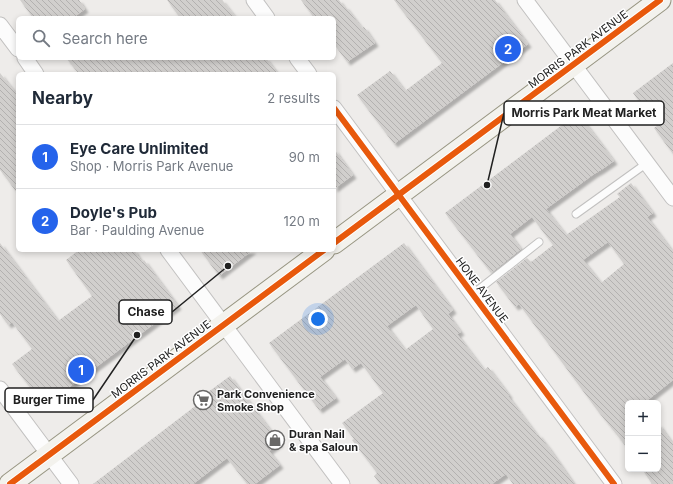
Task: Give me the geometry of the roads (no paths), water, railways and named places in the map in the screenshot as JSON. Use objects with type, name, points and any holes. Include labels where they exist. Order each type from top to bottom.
[{"type":"main road","name":"MORRIS PARK AVENUE","points":[[336,242],[660,0]]},
{"type":"main road","name":"MORRIS PARK AVENUE","points":[[10,484],[321,252]]},
{"type":"street","points":[[254,0],[266,16]]},
{"type":"street","points":[[525,0],[673,198]]},
{"type":"street","points":[[0,25],[16,46]]},
{"type":"street","points":[[26,60],[35,72]]},
{"type":"street","points":[[298,60],[308,72]]},
{"type":"street","name":"HONE AVENUE","points":[[336,111],[614,484]]},
{"type":"street","points":[[169,252],[342,484]]},
{"type":"street","points":[[0,389],[71,484]]},
{"type":"lane","points":[[576,214],[647,163]]},
{"type":"lane","points":[[473,294],[539,242]]},
{"type":"place","name":"Doyle's Pub","points":[[508,49]]},
{"type":"place","name":"Morris Park Meat Market","points":[[487,185]]},
{"type":"place","name":"Chase","points":[[228,266]]},
{"type":"place","name":"Burger Time","points":[[137,335]]},
{"type":"place","name":"Eye Care Unlimited","points":[[81,370]]},
{"type":"place","name":"Park Convenience Smoke Shop","points":[[203,400]]},
{"type":"place","name":"Duran Nail & spa Saloun","points":[[275,440]]}]
